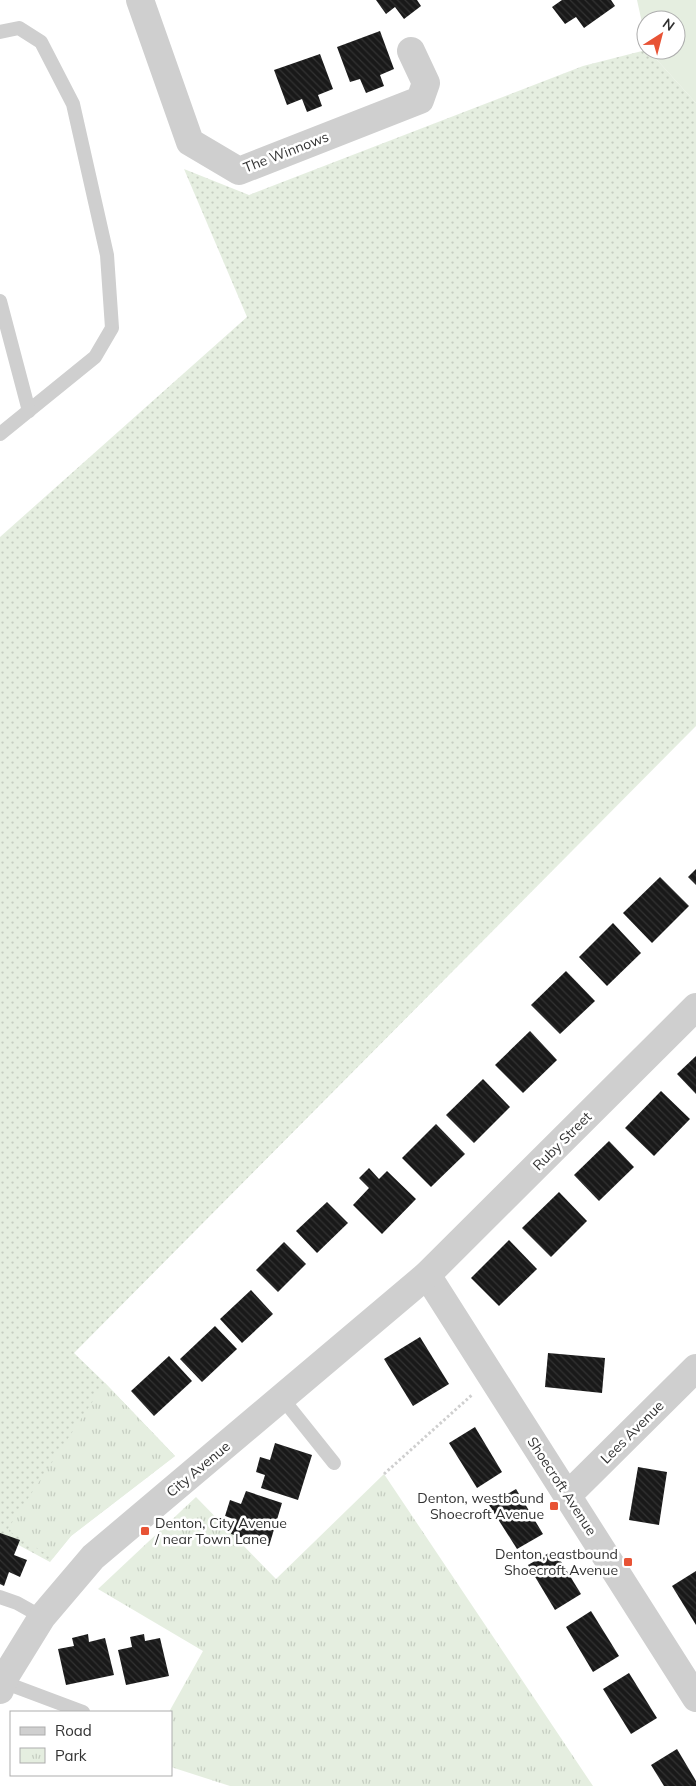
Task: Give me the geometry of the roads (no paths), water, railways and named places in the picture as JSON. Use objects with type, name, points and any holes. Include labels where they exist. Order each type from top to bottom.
[{"type":"street","name":"The Winnows","points":[[140,0],[190,142],[239,171],[420,100],[426,83],[411,51]]},
{"type":"street","name":"Ruby Street","points":[[427,1275],[696,1007]]},
{"type":"street","name":"Shoecroft Avenue","points":[[427,1275],[696,1698]]},
{"type":"street","name":"City Avenue","points":[[2,1686],[42,1617],[93,1557],[427,1275]]},
{"type":"street","name":"Lees Avenue","points":[[568,1495],[696,1368]]},
{"type":"lane","points":[[0,32],[19,28],[41,42],[73,104],[107,255],[112,328],[95,357],[0,434]]},
{"type":"lane","points":[[0,302],[29,411]]},
{"type":"lane","points":[[282,1398],[334,1463]]},
{"type":"lane","points":[[0,1597],[17,1603],[42,1617]]},
{"type":"lane","points":[[2,1686],[80,1711]]},
{"type":"place","name":"Denton, westbound Shoecroft Avenue","points":[[554,1506]]},
{"type":"place","name":"Denton, City Avenue / near Town Lane","points":[[145,1531]]},
{"type":"place","name":"Denton, eastbound Shoecroft Avenue","points":[[628,1562]]}]
